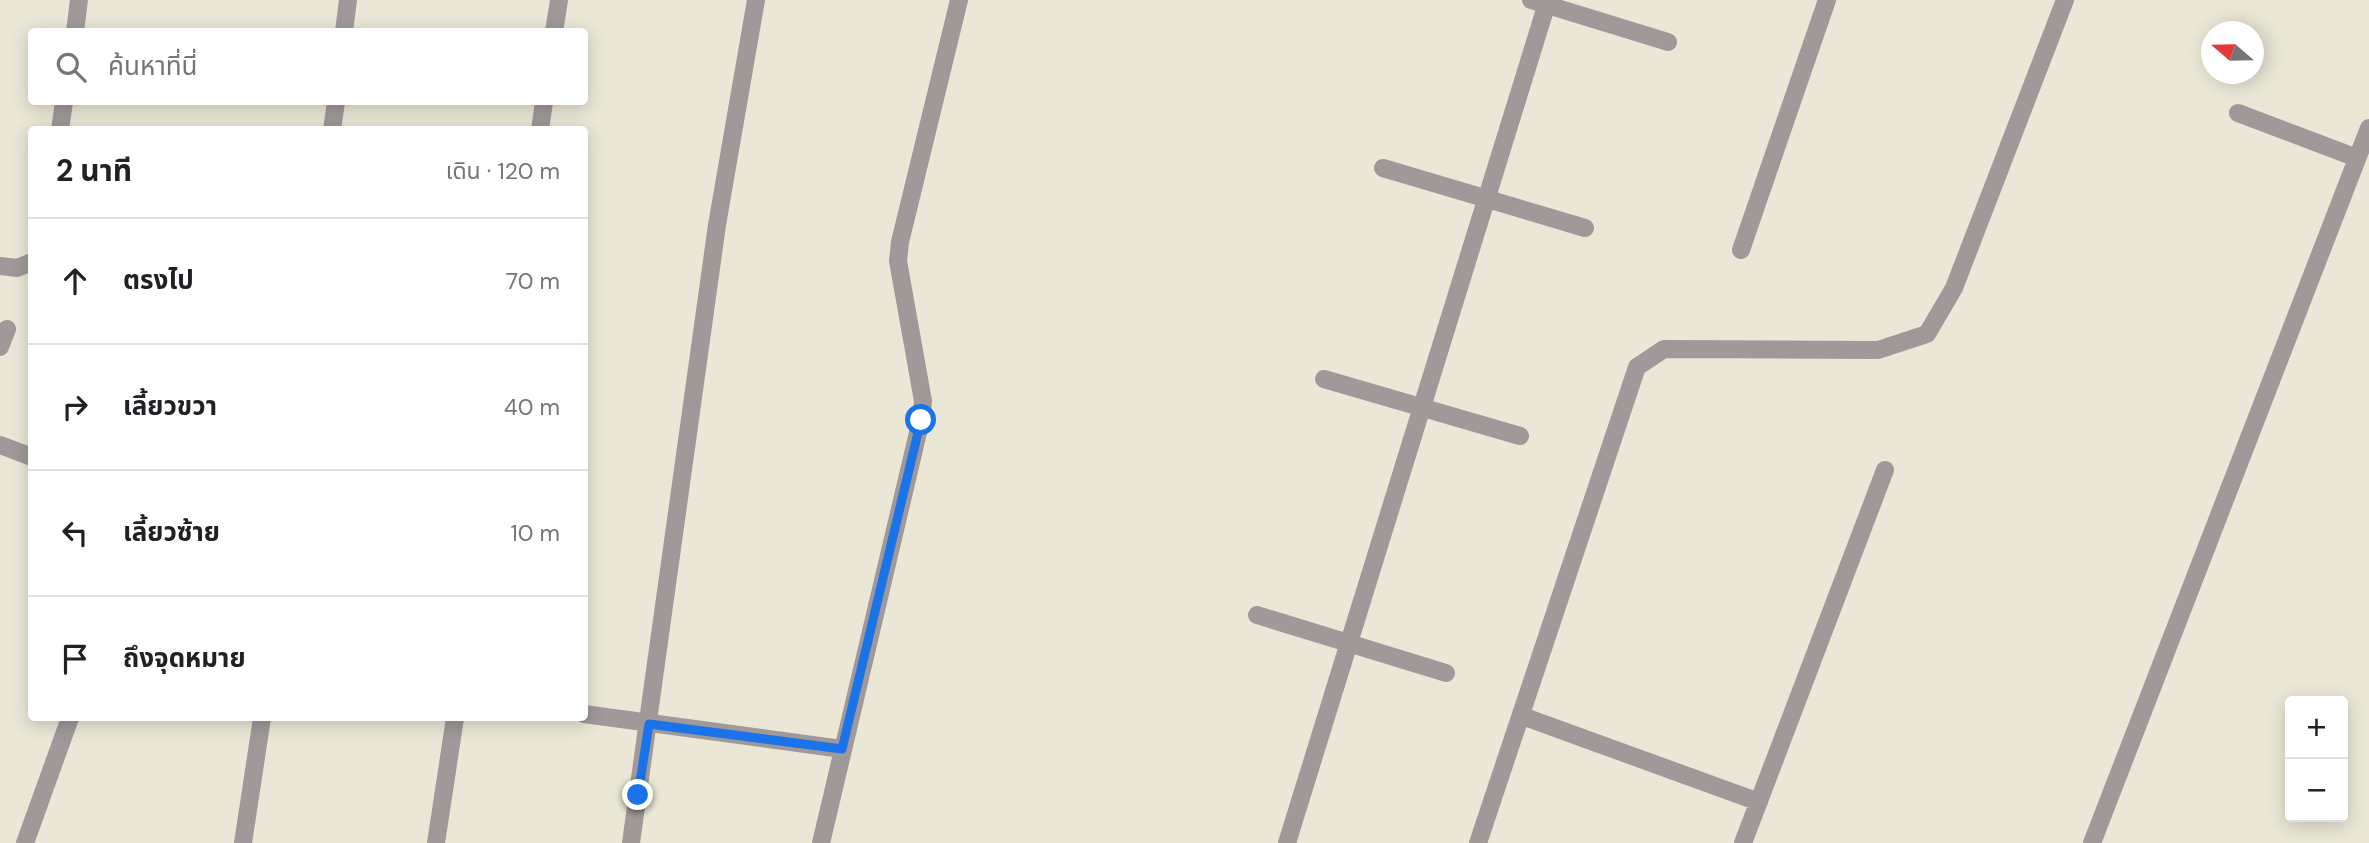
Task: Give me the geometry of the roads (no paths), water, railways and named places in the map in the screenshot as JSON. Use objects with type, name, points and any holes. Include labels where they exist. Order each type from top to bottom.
[{"type":"street","points":[[76,28],[79,0]]},
{"type":"street","points":[[344,28],[348,0]]},
{"type":"street","points":[[555,28],[559,0]]},
{"type":"street","points":[[631,843],[717,225],[756,0]]},
{"type":"street","points":[[821,843],[921,420],[923,401],[898,261],[900,243],[959,0]]},
{"type":"street","points":[[1741,250],[1827,0]]},
{"type":"street","points":[[1478,843],[1637,367],[1664,349],[1878,351],[1927,334],[1954,288],[2065,0]]},
{"type":"street","points":[[1287,843],[1487,199],[1541,2],[1668,42]]},
{"type":"street","points":[[61,126],[64,105]]},
{"type":"street","points":[[333,126],[336,105]]},
{"type":"street","points":[[541,126],[544,105]]},
{"type":"street","points":[[2238,113],[2357,158]]},
{"type":"street","points":[[2092,843],[2369,128]]},
{"type":"street","points":[[1383,168],[1585,228]]},
{"type":"street","points":[[0,266],[18,268],[28,264]]},
{"type":"street","points":[[0,347],[6,329]]},
{"type":"street","points":[[1324,379],[1520,436]]},
{"type":"street","points":[[0,445],[28,456]]},
{"type":"street","points":[[1743,843],[1885,470]]},
{"type":"street","points":[[1256,615],[1446,673]]},
{"type":"street","points":[[588,715],[842,749]]},
{"type":"street","points":[[1522,716],[1759,802]]},
{"type":"street","points":[[24,843],[69,721]]},
{"type":"street","points":[[243,843],[262,721]]},
{"type":"street","points":[[436,843],[455,721]]}]
